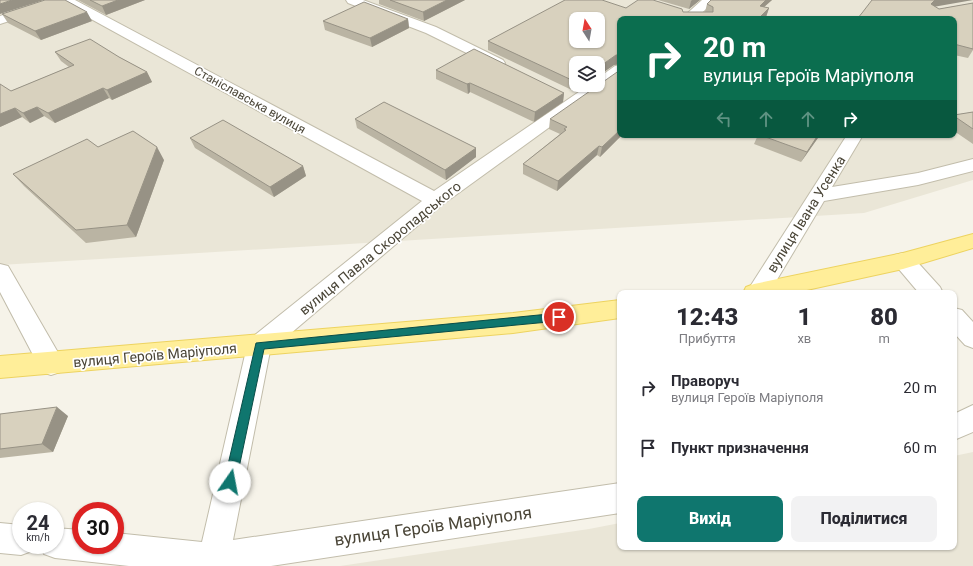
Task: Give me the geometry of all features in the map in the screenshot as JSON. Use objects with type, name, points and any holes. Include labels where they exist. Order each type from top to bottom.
[{"type":"main road","points":[[769,290],[903,260],[973,241]]},
{"type":"main road","name":"вулиця Героїв Маріуполя","points":[[0,367],[51,364],[513,323],[617,310]]},
{"type":"street","points":[[352,0],[431,30],[508,67]]},
{"type":"street","points":[[690,16],[710,0]]},
{"type":"street","points":[[0,20],[56,2]]},
{"type":"street","name":"Станіславська вулиця","points":[[56,2],[434,200]]},
{"type":"street","name":"вулиця Павла Скоропадського","points":[[259,346],[434,200],[570,98],[617,71]]},
{"type":"street","name":"вулиця Івана Усенка","points":[[758,290],[853,138]]},
{"type":"street","points":[[817,196],[918,179],[973,164]]},
{"type":"street","points":[[903,260],[929,290]]},
{"type":"street","points":[[0,272],[51,364]]},
{"type":"street","points":[[957,320],[973,338]]},
{"type":"street","points":[[211,562],[259,346]]},
{"type":"street","points":[[957,426],[963,424],[973,416]]},
{"type":"street","name":"вулиця Героїв Маріуполя","points":[[64,544],[211,562],[617,498]]},
{"type":"street","points":[[0,538],[12,539]]},
{"type":"shaded area","points":[[0,0],[973,0],[973,180],[864,213],[0,265]]},
{"type":"shaded area","points":[[973,452],[973,566],[340,566],[617,524],[617,550],[957,550],[957,455]]},
{"type":"building","points":[[0,0],[12,0],[0,4]]},
{"type":"building","points":[[45,0],[65,0],[87,12],[35,31],[2,14]]},
{"type":"building","points":[[90,0],[118,0],[102,6]]},
{"type":"building","points":[[390,0],[447,0],[423,12]]},
{"type":"building","points":[[565,0],[602,0],[626,8],[638,0],[653,0],[682,9],[683,12],[713,12],[713,7],[707,4],[711,0],[766,0],[760,6],[769,8],[761,16],[617,16],[616,55],[605,63],[605,56],[569,56],[569,79],[488,41]]},
{"type":"building","points":[[872,0],[935,0],[931,4],[939,9],[973,3],[973,49],[957,45],[957,16],[859,16]]},
{"type":"building","points":[[364,2],[408,19],[370,38],[323,21]]},
{"type":"building","points":[[90,39],[147,72],[107,90],[103,88],[48,113],[37,107],[23,113],[15,108],[0,114],[0,84],[11,91],[74,65],[55,52]]},
{"type":"building","points":[[474,49],[564,93],[535,112],[470,83],[467,84],[436,70]]},
{"type":"building","points":[[617,72],[617,133],[602,147],[599,146],[558,181],[523,164],[566,130],[564,129],[567,127],[550,119],[589,92],[605,92],[605,80]]},
{"type":"building","points":[[384,102],[476,148],[445,170],[355,119]]},
{"type":"building","points":[[973,112],[973,129],[957,118],[957,115]]},
{"type":"building","points":[[223,120],[303,166],[270,187],[190,138]]},
{"type":"building","points":[[133,131],[157,147],[127,225],[76,230],[13,174],[87,139],[98,147]]},
{"type":"building","points":[[768,138],[816,138],[807,152]]},
{"type":"building","points":[[57,407],[42,444],[0,449],[0,414]]},
{"type":"route","points":[[230,482],[259,346],[513,323],[559,317]]}]
